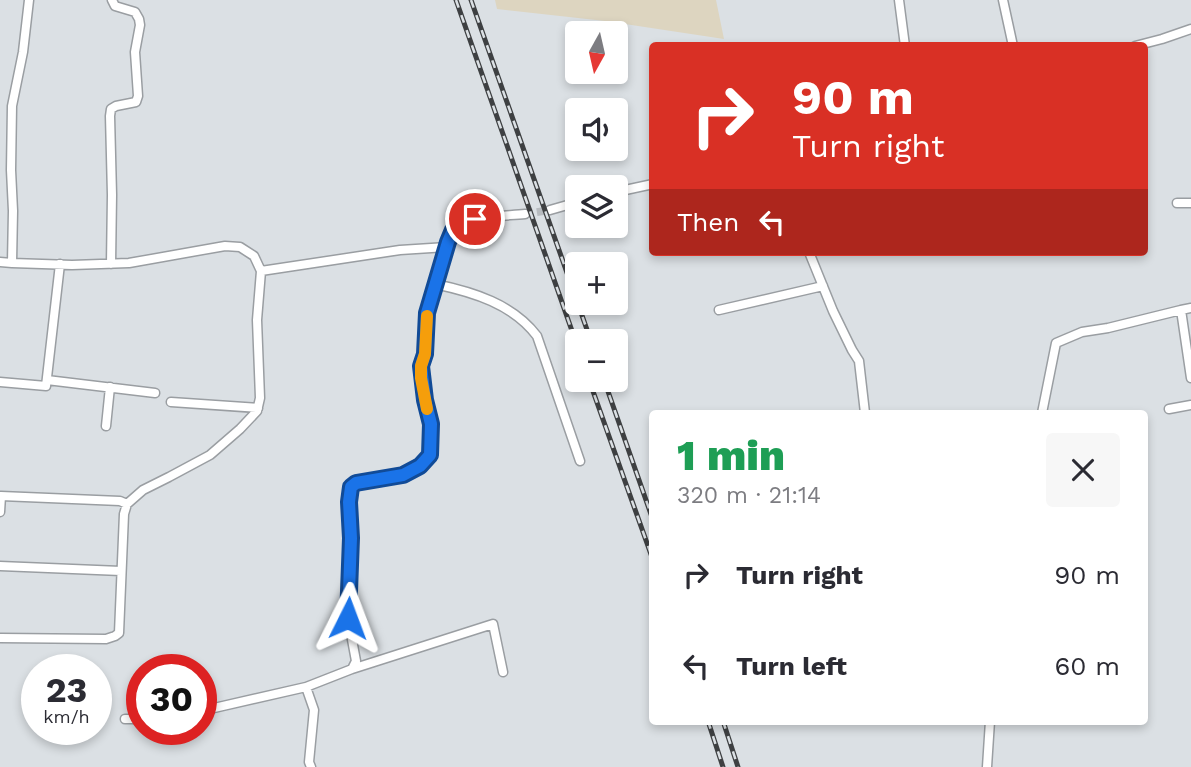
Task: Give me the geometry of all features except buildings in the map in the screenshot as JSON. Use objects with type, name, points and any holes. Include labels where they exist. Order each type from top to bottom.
[{"type":"street","points":[[12,263],[12,106],[23,52],[29,0]]},
{"type":"street","points":[[111,264],[110,116],[111,109],[136,102],[138,96],[135,52],[140,25],[135,12],[115,6],[112,0]]},
{"type":"street","points":[[899,0],[904,42]]},
{"type":"street","points":[[1003,0],[1012,42]]},
{"type":"street","points":[[1148,43],[1191,29]]},
{"type":"street","points":[[628,189],[649,185]]},
{"type":"street","points":[[1177,203],[1191,202]]},
{"type":"street","points":[[550,210],[565,206]]},
{"type":"street","points":[[352,669],[356,661],[348,618],[351,487],[356,483],[403,475],[420,466],[430,455],[431,424],[421,366],[425,354],[427,313],[453,230],[475,219],[525,214]]},
{"type":"street","points":[[0,262],[111,264],[150,260],[225,246],[240,247],[254,256],[261,271],[257,320],[260,398],[257,411],[210,454],[143,490],[127,504],[124,514],[119,633],[106,639],[0,638]]},
{"type":"street","points":[[261,271],[400,250],[447,247]]},
{"type":"street","points":[[811,256],[859,361],[865,410]]},
{"type":"street","points":[[0,382],[46,386],[60,264]]},
{"type":"street","points":[[435,284],[474,293],[500,304],[531,328],[537,336],[580,461]]},
{"type":"street","points":[[719,310],[823,286]]},
{"type":"street","points":[[1043,410],[1056,343],[1082,332],[1191,308]]},
{"type":"street","points":[[1181,310],[1191,378]]},
{"type":"street","points":[[47,380],[155,393]]},
{"type":"street","points":[[106,426],[110,387]]},
{"type":"street","points":[[171,402],[258,408]]},
{"type":"street","points":[[1169,409],[1191,405]]},
{"type":"street","points":[[0,512],[1,496],[120,501],[127,504]]},
{"type":"street","points":[[0,566],[121,571]]},
{"type":"street","points":[[217,707],[306,687],[352,669],[493,624],[503,672]]},
{"type":"street","points":[[306,687],[314,710],[309,762],[311,767]]},
{"type":"street","points":[[987,767],[990,725]]},
{"type":"shaded area","points":[[495,0],[716,0],[724,39],[628,24],[628,21],[497,9]]},
{"type":"tunnel","points":[[525,214],[550,210]]},
{"type":"railway","points":[[456,0],[571,329]]},
{"type":"railway","points":[[471,0],[587,329]]},
{"type":"railway","points":[[593,392],[649,549]]},
{"type":"railway","points":[[608,392],[649,509]]},
{"type":"railway","points":[[709,725],[723,767]]},
{"type":"railway","points":[[724,725],[738,767]]},
{"type":"slow traffic","points":[[427,316],[421,378],[427,409]]},
{"type":"route","points":[[348,618],[351,487],[356,483],[403,475],[420,466],[430,455],[431,424],[421,378],[427,313],[453,230],[475,219]]}]
